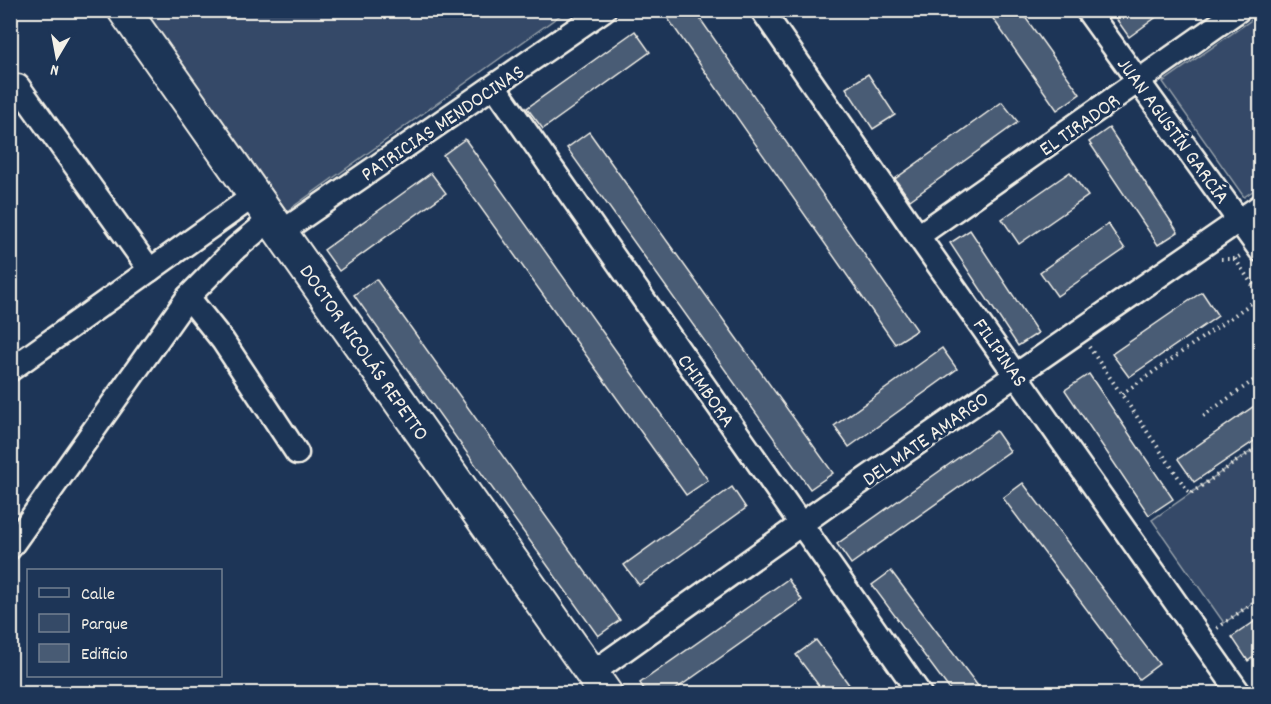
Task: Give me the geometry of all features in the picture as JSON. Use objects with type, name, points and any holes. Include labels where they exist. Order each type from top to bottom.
[{"type":"street","name":"DOCTOR NICOLÁS REPETTO","points":[[124,10],[599,683]]},
{"type":"street","name":"PATRICIAS MENDOCINAS","points":[[268,216],[495,87],[604,10]]},
{"type":"street","name":"FILIPINAS","points":[[762,10],[1240,693]]},
{"type":"street","name":"JUAN AGUSTÍN GARCÍA","points":[[1087,10],[1260,250]]},
{"type":"street","name":"EL TIRADOR","points":[[918,236],[1140,82],[1239,10]]},
{"type":"street","points":[[18,86],[150,270]]},
{"type":"street","name":"CHIMBORA","points":[[495,87],[920,693]]},
{"type":"street","name":"DEL MATE AMARGO","points":[[599,683],[802,524],[1260,206]]},
{"type":"street","points":[[10,370],[150,270],[268,216]]},
{"type":"street","points":[[10,548],[188,297],[268,216]]},
{"type":"street","points":[[188,297],[223,341],[297,453]]},
{"type":"path","points":[[1122,394],[1260,296],[1235,259]]},
{"type":"path","points":[[1088,346],[1190,494],[1260,445]]},
{"type":"path","points":[[1203,416],[1260,376]]},
{"type":"path","points":[[1216,628],[1260,598]]},
{"type":"green space","points":[[139,11],[566,11],[287,211]]},
{"type":"green space","points":[[1260,14],[1260,186],[1244,197],[1163,82]]},
{"type":"green space","points":[[1260,445],[1260,598],[1224,623],[1152,520]]},
{"type":"building","points":[[662,10],[694,10],[917,330],[895,344]]},
{"type":"building","points":[[987,10],[1020,10],[1080,94],[1057,110]]},
{"type":"building","points":[[1110,10],[1166,10],[1129,37]]},
{"type":"building","points":[[635,31],[650,52],[543,129],[527,108]]},
{"type":"building","points":[[868,74],[895,115],[873,129],[846,88]]},
{"type":"building","points":[[1002,102],[1018,122],[910,200],[895,179]]},
{"type":"building","points":[[1109,128],[1178,232],[1158,245],[1089,142]]},
{"type":"building","points":[[589,132],[833,473],[810,489],[567,148]]},
{"type":"building","points":[[465,139],[708,480],[686,495],[443,155]]},
{"type":"building","points":[[1070,172],[1088,196],[1019,244],[1002,219]]},
{"type":"building","points":[[431,173],[446,193],[339,271],[324,250]]},
{"type":"building","points":[[1108,224],[1125,249],[1057,296],[1040,272]]},
{"type":"building","points":[[970,230],[1038,333],[1018,346],[950,243]]},
{"type":"building","points":[[376,279],[620,620],[598,636],[354,295]]},
{"type":"building","points":[[1202,292],[1218,316],[1129,377],[1112,354]]},
{"type":"building","points":[[942,348],[957,369],[849,447],[834,426]]},
{"type":"building","points":[[1089,374],[1173,499],[1149,515],[1065,390]]},
{"type":"building","points":[[1260,402],[1260,437],[1194,482],[1178,459]]},
{"type":"building","points":[[996,431],[1010,451],[851,564],[837,544]]},
{"type":"building","points":[[1023,483],[1159,664],[1139,679],[1003,498]]},
{"type":"building","points":[[732,487],[746,508],[639,585],[624,565]]},
{"type":"building","points":[[891,571],[984,694],[953,694],[872,585]]},
{"type":"building","points":[[788,579],[802,600],[669,694],[647,694],[640,683]]},
{"type":"building","points":[[1260,618],[1260,652],[1248,661],[1232,637]]},
{"type":"building","points":[[816,640],[856,694],[825,694],[796,655]]}]
